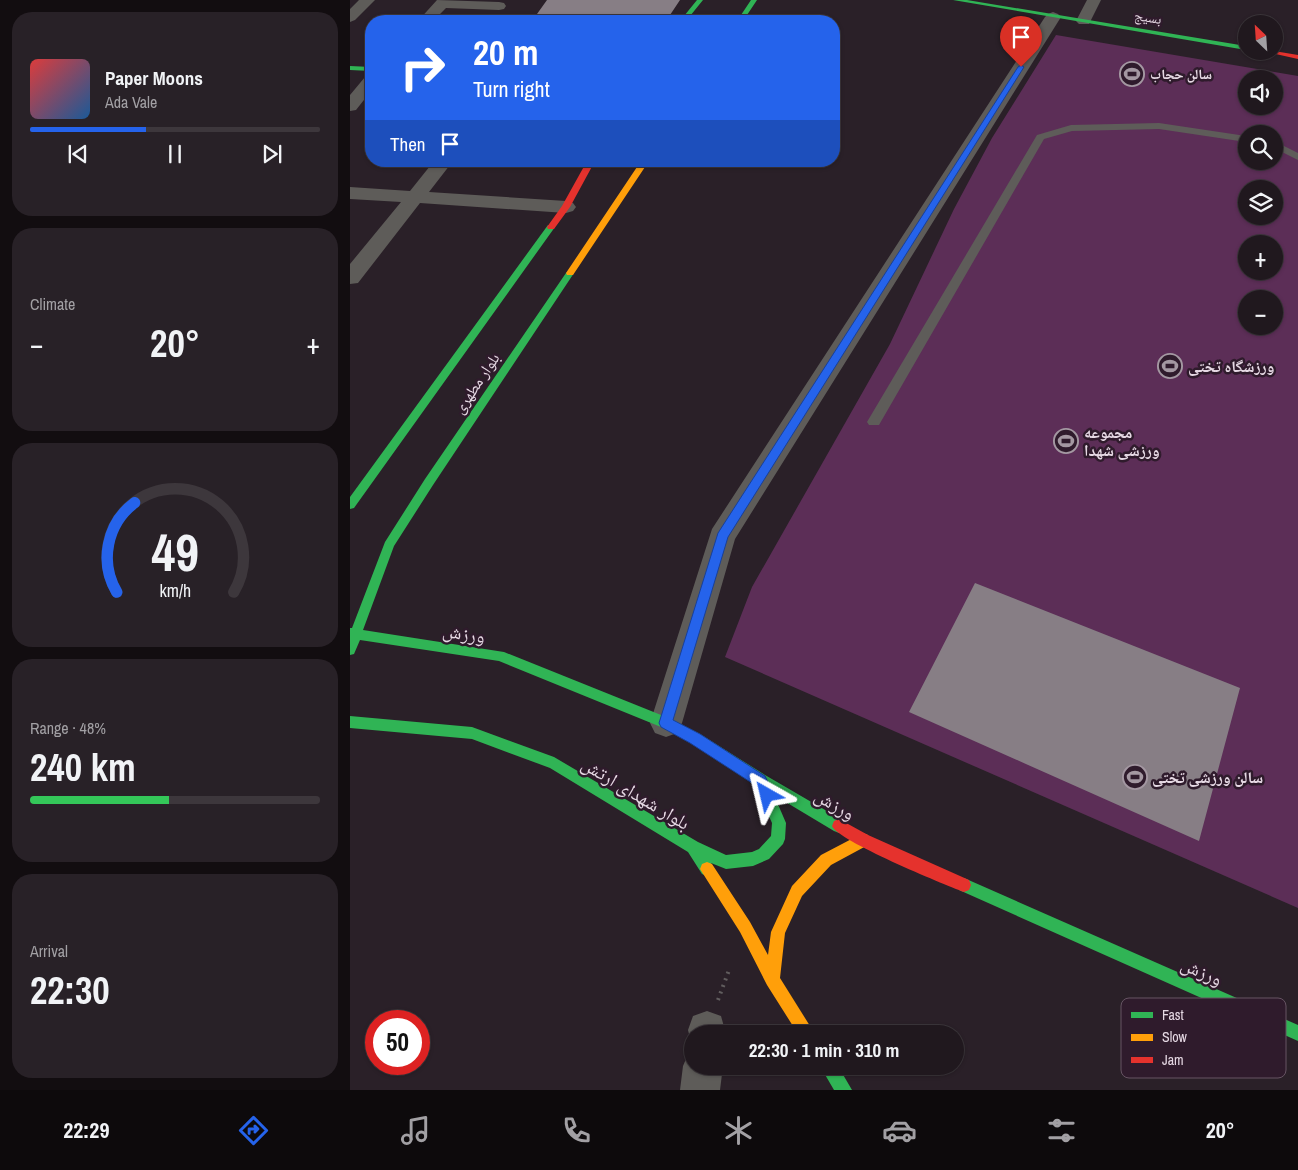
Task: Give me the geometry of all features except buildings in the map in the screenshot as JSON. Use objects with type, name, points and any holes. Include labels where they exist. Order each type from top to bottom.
[{"type":"main road","points":[[687,15],[700,0]]},
{"type":"main road","points":[[744,15],[754,0]]},
{"type":"main road","name":"بسیج","points":[[956,0],[1238,47]]},
{"type":"main road","points":[[1283,54],[1298,57]]},
{"type":"main road","points":[[350,68],[365,69]]},
{"type":"main road","name":"بلوار مطهری","points":[[350,505],[566,207],[588,167]]},
{"type":"main road","name":"بلوار مطهری","points":[[350,650],[353,633],[389,544],[641,167]]},
{"type":"main road","name":"ورزش","points":[[353,633],[500,656],[666,723],[695,738],[760,780],[863,840],[1221,998]]},
{"type":"main road","name":"بلوار شهدای ارتش","points":[[350,722],[472,733],[554,763],[693,847],[745,928],[772,980],[801,1025]]},
{"type":"main road","points":[[693,847],[726,862],[753,859],[764,854],[778,839],[779,823],[760,780]]},
{"type":"main road","points":[[772,980],[778,932],[797,891],[826,860],[863,840]]},
{"type":"main road","name":"ورزش","points":[[1286,1027],[1298,1032]]},
{"type":"main road","points":[[834,1075],[844,1090]]},
{"type":"street","points":[[350,17],[368,0]]},
{"type":"street","points":[[1084,21],[1094,0]]},
{"type":"street","points":[[431,15],[444,2],[499,6]]},
{"type":"street","points":[[666,723],[722,536],[1053,16]]},
{"type":"street","points":[[350,106],[365,88]]},
{"type":"street","points":[[350,278],[439,167]]},
{"type":"street","points":[[350,193],[566,207]]},
{"type":"street","points":[[700,1090],[702,1075]]},
{"type":"lane","points":[[874,422],[1040,137],[1071,128],[1159,126],[1238,137]]},
{"type":"lane","points":[[1283,149],[1298,157]]},
{"type":"path","points":[[711,1025],[745,928]]},
{"type":"shaded area","name":"مجموعه ورزشی شهدا","points":[[1056,35],[1263,70],[1238,70],[1238,115],[1283,115],[1283,73],[1298,76],[1298,908],[725,657],[752,587],[890,344],[954,209],[992,138]]},
{"type":"traffic: fast","points":[[688,15],[700,0]]},
{"type":"traffic: fast","points":[[744,15],[754,0]]},
{"type":"traffic: fast","points":[[956,0],[1238,47]]},
{"type":"traffic: fast","points":[[350,68],[365,69]]},
{"type":"traffic: fast","points":[[350,505],[551,227]]},
{"type":"traffic: fast","points":[[350,650],[389,545],[429,482],[570,273]]},
{"type":"traffic: fast","points":[[350,633],[500,656],[666,723],[695,738],[760,780],[839,826]]},
{"type":"traffic: fast","points":[[350,722],[472,733],[554,763],[693,847],[707,869]]},
{"type":"traffic: fast","points":[[693,847],[726,862],[753,859],[764,854],[778,839],[779,823],[760,780]]},
{"type":"traffic: fast","points":[[964,885],[1219,998]]},
{"type":"traffic: fast","points":[[1286,1028],[1298,1033]]},
{"type":"traffic: fast","points":[[834,1075],[844,1090]]},
{"type":"traffic: slow","points":[[570,273],[641,167]]},
{"type":"traffic: slow","points":[[772,980],[778,932],[797,891],[826,860],[863,840]]},
{"type":"traffic: slow","points":[[707,869],[745,927],[772,980],[801,1025]]},
{"type":"traffic: jam","points":[[1283,54],[1298,57]]},
{"type":"traffic: jam","points":[[551,227],[566,207],[588,167]]},
{"type":"traffic: jam","points":[[839,826],[863,840],[964,885]]},
{"type":"place","name":"سالن حجاب","points":[[1132,74]]},
{"type":"place","name":"ورزشگاه تختی","points":[[1170,366]]},
{"type":"place","name":"مجموعه ورزشی شهدا","points":[[1066,441]]},
{"type":"place","name":"سالن ورزشی تختی","points":[[1135,777]]},
{"type":"route","points":[[767,795],[760,780],[695,738],[666,723],[722,536],[1021,67]]}]
